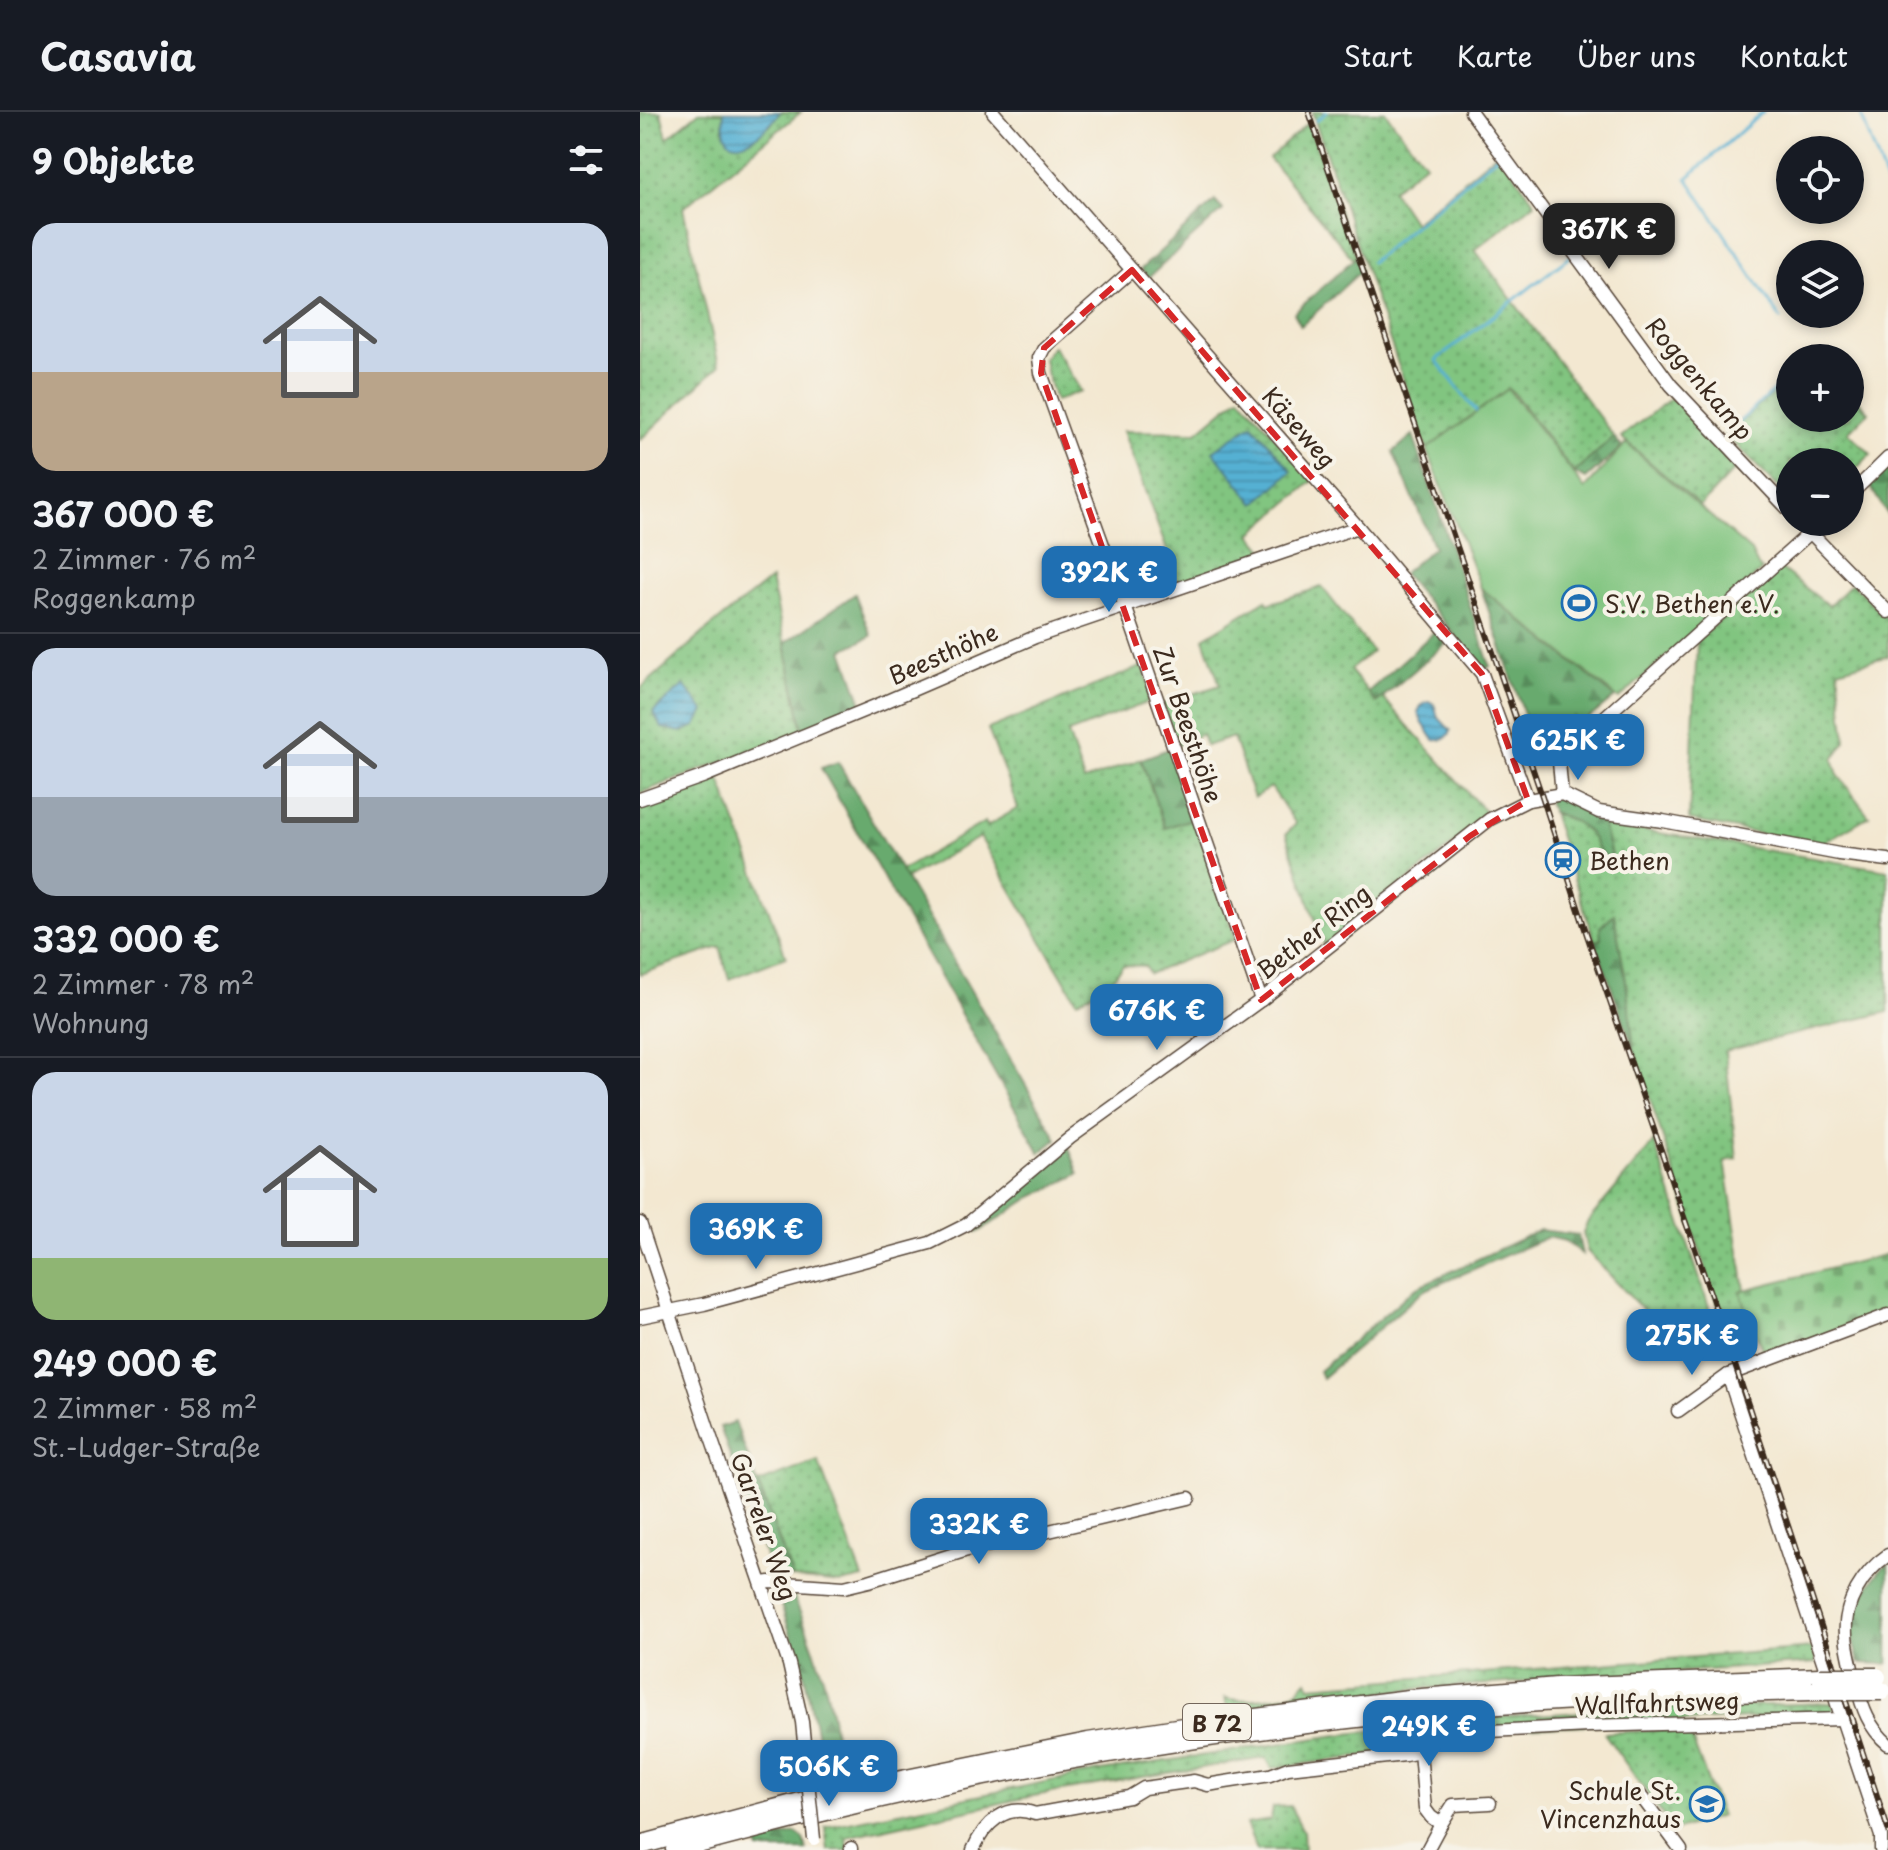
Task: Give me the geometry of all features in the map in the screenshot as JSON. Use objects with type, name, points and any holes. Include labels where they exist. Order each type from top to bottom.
[{"type":"highway","name":"B 72","points":[[640,1845],[823,1796],[1088,1742],[1198,1725],[1409,1699],[1557,1687],[1883,1679]]},
{"type":"highway","name":"B 72","points":[[675,1850],[825,1811],[943,1786],[1084,1757],[1237,1733],[1410,1713],[1556,1700],[1694,1694],[1814,1681]]},
{"type":"street","name":"Käseweg","points":[[993,112],[1358,527],[1482,674],[1528,800]]},
{"type":"street","name":"Roggenkamp","points":[[1471,112],[1671,385],[1776,496]]},
{"type":"street","name":"Zur Beesthöhe","points":[[1132,270],[1044,348],[1039,358],[1041,373],[1261,1000]]},
{"type":"street","points":[[1864,481],[1888,458]]},
{"type":"street","name":"Beesthöhe","points":[[640,799],[705,776],[1035,637],[1358,527]]},
{"type":"street","points":[[1808,536],[1567,751],[1559,762],[1562,794],[1599,812],[1888,860]]},
{"type":"street","points":[[1814,536],[1888,612]]},
{"type":"street","name":"Bether Ring","points":[[640,1317],[704,1304],[930,1243],[966,1225],[1070,1138],[1261,1000],[1490,819],[1528,800],[1562,794]]},
{"type":"street","name":"Garreler Weg","points":[[640,1223],[797,1693],[816,1845]]},
{"type":"street","points":[[1678,1411],[1728,1375],[1888,1315]]},
{"type":"street","points":[[1728,1375],[1881,1836],[1881,1850]]},
{"type":"street","points":[[762,1583],[844,1587],[964,1551],[1189,1498]]},
{"type":"street","points":[[1888,1555],[1866,1575],[1854,1594],[1845,1631],[1866,1715],[1888,1744]]},
{"type":"street","name":"Wallfahrtsweg","points":[[973,1850],[997,1817],[1005,1812],[1024,1809],[1035,1814],[1129,1797],[1144,1788],[1194,1781],[1208,1785],[1270,1775],[1288,1768],[1420,1752],[1450,1733],[1842,1719]]},
{"type":"street","points":[[1420,1752],[1425,1809],[1441,1824]]},
{"type":"street","points":[[1640,1795],[1681,1850]]},
{"type":"street","points":[[1427,1850],[1453,1805],[1490,1803]]},
{"type":"highlighted area","points":[[1132,270],[1482,674],[1528,800],[1470,836],[1261,1000],[1041,373],[1044,348]]},
{"type":"green space","points":[[640,112],[661,112],[667,138],[699,112],[724,112],[723,129],[769,127],[780,112],[801,112],[683,208],[719,366],[640,440]]},
{"type":"green space","points":[[1312,112],[1385,112],[1425,163],[1392,190],[1414,223],[1498,152],[1535,203],[1475,250],[1614,437],[1574,473],[1508,389],[1427,449]]},
{"type":"green space","points":[[1308,123],[1356,257],[1353,259],[1269,158]]},
{"type":"green space","points":[[1215,201],[1223,210],[1148,278],[1141,269]]},
{"type":"green space","points":[[1356,257],[1361,271],[1301,326],[1294,313]]},
{"type":"green space","points":[[1053,346],[1081,391],[1055,401],[1044,358]]},
{"type":"green space","points":[[1508,389],[1585,489],[1626,443],[1751,551],[1762,570],[1619,699],[1481,588],[1427,449]]},
{"type":"green space","points":[[1776,390],[1776,432],[1848,432],[1871,454],[1864,461],[1864,448],[1776,448],[1776,485],[1726,435]]},
{"type":"green space","points":[[1240,396],[1313,481],[1251,534],[1267,553],[1179,583],[1123,431],[1197,432]]},
{"type":"green space","points":[[1671,398],[1739,465],[1700,506],[1621,437]]},
{"type":"green space","points":[[1413,435],[1490,666],[1484,670],[1403,573],[1434,547],[1393,452]]},
{"type":"green space","points":[[1614,437],[1622,447],[1586,479],[1574,473]]},
{"type":"green space","points":[[1888,466],[1888,515],[1869,485]]},
{"type":"green space","points":[[1779,567],[1829,606],[1852,583],[1888,620],[1888,656],[1838,670],[1846,741],[1833,759],[1838,775],[1869,816],[1819,845],[1689,820],[1697,641]]},
{"type":"green space","points":[[771,579],[803,731],[640,793],[640,689]],"holes":[[[684,686],[703,710],[658,707]]]},
{"type":"green space","points":[[1322,587],[1372,651],[1350,670],[1376,702],[1383,698],[1489,816],[1324,946],[1286,834],[1296,824],[1271,787],[1254,798],[1233,737],[1206,746],[1202,734],[1176,746],[1162,704],[1220,685],[1204,638],[1266,600],[1268,604]]},
{"type":"green space","points":[[1481,588],[1615,697],[1561,741],[1525,717]]},
{"type":"green space","points":[[855,594],[871,636],[843,650],[863,706],[803,731],[785,643]]},
{"type":"green space","points":[[1439,628],[1450,640],[1376,703],[1368,692]]},
{"type":"green space","points":[[1143,666],[1154,700],[1068,733],[1084,781],[1141,759],[1165,828],[1194,818],[1236,939],[1149,974],[1145,966],[1123,965],[1108,985],[1077,1001],[980,837],[905,879],[900,871],[985,822],[987,826],[1018,808],[988,729]]},
{"type":"green space","points":[[1171,748],[1194,818],[1165,828],[1141,759]]},
{"type":"green space","points":[[838,762],[1057,1139],[1040,1153],[821,768]]},
{"type":"green space","points":[[718,774],[786,957],[729,979],[720,947],[640,974],[640,802]]},
{"type":"green space","points":[[1547,798],[1562,798],[1603,824],[1612,860],[1598,849],[1584,828],[1552,813]]},
{"type":"green space","points":[[1552,813],[1583,828],[1591,835],[1597,849],[1612,859],[1603,824],[1888,870],[1888,1012],[1725,1051],[1737,1159],[1725,1161],[1745,1290],[1740,1291],[1754,1327],[1728,1336],[1634,1050],[1626,981],[1601,940],[1595,941]]},
{"type":"green space","points":[[1614,914],[1634,1050],[1595,941],[1601,940],[1600,927]]},
{"type":"green space","points":[[1654,1142],[1716,1328],[1675,1344],[1587,1251],[1583,1233],[1588,1221]]},
{"type":"green space","points":[[1068,1145],[1079,1174],[1030,1198],[979,1232],[967,1229]]},
{"type":"green space","points":[[1540,1230],[1578,1235],[1582,1254],[1565,1241],[1548,1237],[1423,1291],[1322,1378],[1319,1371],[1415,1288]]},
{"type":"green space","points":[[1888,1254],[1888,1310],[1765,1357],[1740,1291]]},
{"type":"green space","points":[[735,1422],[793,1578],[772,1575],[720,1427]]},
{"type":"green space","points":[[818,1461],[863,1578],[842,1583],[793,1578],[758,1483]]},
{"type":"green space","points":[[1888,1564],[1888,1664],[1859,1663],[1852,1631],[1855,1615],[1870,1584]]},
{"type":"green space","points":[[775,1587],[790,1587],[814,1649],[829,1700],[842,1782],[822,1787],[816,1732],[805,1677]]},
{"type":"green space","points":[[1814,1648],[1816,1663],[1411,1689],[1228,1711],[1225,1698],[1283,1695],[1298,1690],[1307,1680],[1310,1686]]},
{"type":"green space","points":[[1832,1703],[1834,1709],[1829,1715],[1443,1731],[1410,1750],[1272,1768],[1266,1758],[1033,1796],[851,1836],[846,1839],[849,1850],[828,1850],[825,1827],[1094,1772],[1331,1736],[1469,1719],[1635,1709]]},
{"type":"green space","points":[[1688,1729],[1721,1816],[1674,1831],[1604,1733]]},
{"type":"green space","points":[[1290,1806],[1303,1831],[1304,1850],[1257,1850],[1246,1824],[1271,1820],[1273,1807]]},
{"type":"green space","points":[[796,1833],[804,1839],[807,1850],[759,1850],[757,1843]]},
{"type":"water","points":[[724,112],[780,112],[753,139],[734,144],[724,129]]},
{"type":"water","points":[[1252,424],[1292,471],[1255,504],[1213,451]]},
{"type":"water","points":[[684,685],[704,711],[696,726],[681,732],[662,728],[653,712]]},
{"type":"water","points":[[1428,702],[1434,704],[1438,717],[1451,731],[1444,739],[1434,740],[1422,722],[1418,712]]},
{"type":"waterway","points":[[1316,121],[1327,112]]},
{"type":"waterway","points":[[1763,112],[1687,178],[1776,312]]},
{"type":"waterway","points":[[1860,112],[1888,187]]},
{"type":"waterway","points":[[1371,262],[1497,156]]},
{"type":"waterway","points":[[1476,411],[1436,360],[1572,255]]},
{"type":"waterway","points":[[1727,433],[1776,388]]},
{"type":"railway","points":[[1309,112],[1737,1371],[1888,1829]]},
{"type":"place","name":"S.V. Bethen e.V.","points":[[1579,603]]},
{"type":"place","name":"Bethen","points":[[1563,860]]},
{"type":"place","name":"Schule St. Vincenzhaus","points":[[1707,1804]]}]
